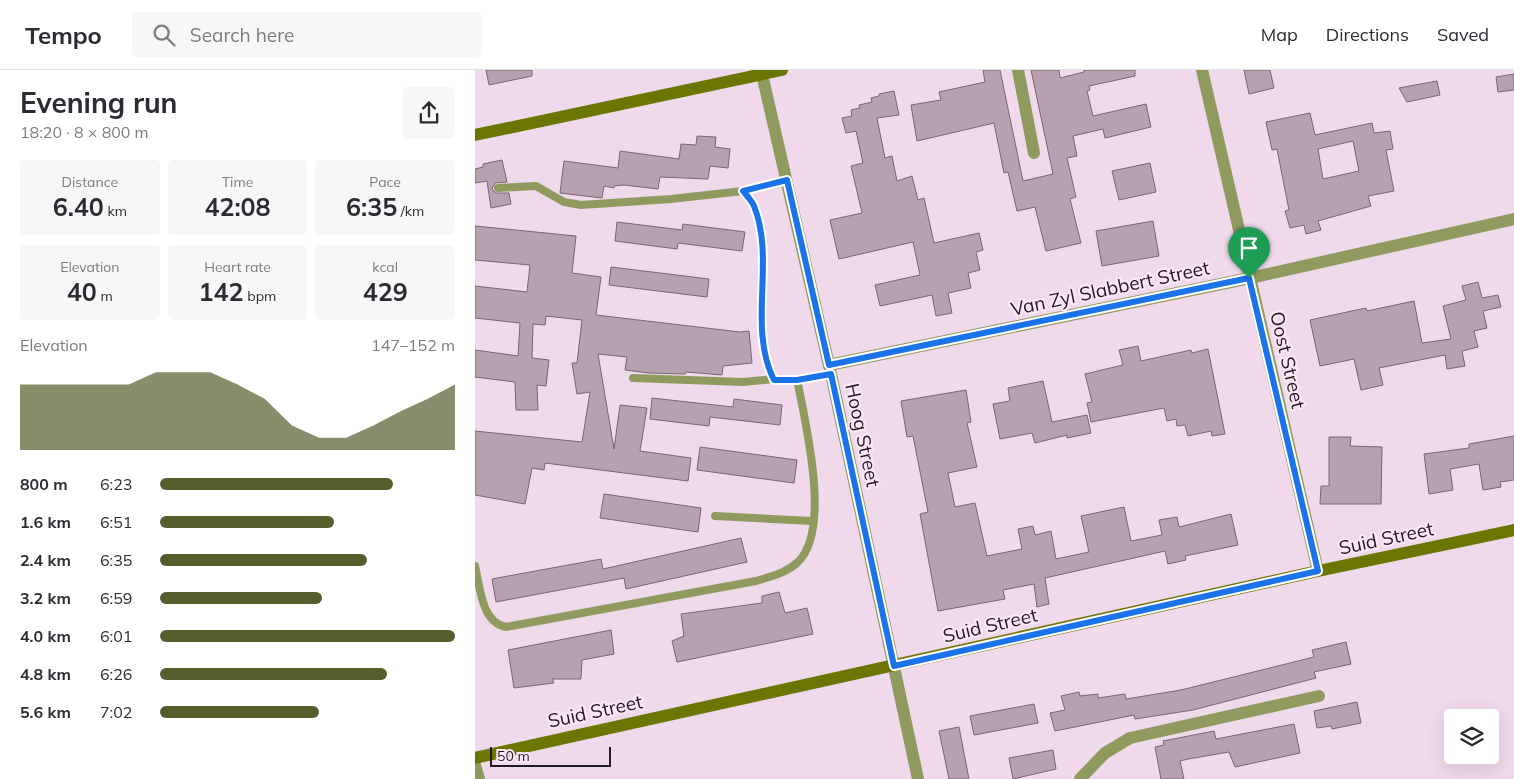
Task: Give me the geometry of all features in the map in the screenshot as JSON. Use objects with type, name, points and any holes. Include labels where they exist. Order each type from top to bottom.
[{"type":"street","points":[[475,135],[762,72],[782,70]]},
{"type":"street","points":[[1018,70],[1034,153]]},
{"type":"street","name":"Oost Street","points":[[1202,70],[1318,571]]},
{"type":"street","name":"Hoog Street","points":[[762,72],[830,370],[918,779]]},
{"type":"street","name":"Van Zyl Slabbert Street","points":[[830,370],[1514,219]]},
{"type":"street","name":"Suid Street","points":[[475,758],[1318,571],[1514,530]]},
{"type":"street","points":[[1080,779],[1105,753],[1130,738],[1319,696]]},
{"type":"street","points":[[475,765],[479,779]]},
{"type":"lane","points":[[498,188],[536,186],[564,202],[581,205],[671,199],[743,191],[787,180]]},
{"type":"lane","points":[[743,191],[754,206],[762,235],[764,346],[767,366],[774,380]]},
{"type":"lane","points":[[633,378],[743,382],[797,380],[830,370]]},
{"type":"lane","points":[[475,566],[488,614],[497,624],[508,626],[756,581],[784,572],[802,557],[809,543],[816,500],[814,476],[797,380]]},
{"type":"lane","points":[[715,516],[813,521]]},
{"type":"building","points":[[486,70],[532,70],[532,76],[489,85]]},
{"type":"building","points":[[983,70],[1000,70],[1023,181],[1053,174],[1031,70],[1059,70],[1060,78],[1084,72],[1084,70],[1135,70],[1135,76],[1089,86],[1090,90],[1087,91],[1093,116],[1146,104],[1151,127],[1105,138],[1103,129],[1073,136],[1077,156],[1067,158],[1076,197],[1070,199],[1081,243],[1046,251],[1035,207],[1017,211],[1008,172],[1004,173],[994,123],[917,141],[911,105],[941,100],[939,92],[985,82]]},
{"type":"building","points":[[1244,70],[1270,70],[1274,88],[1249,94]]},
{"type":"building","points":[[1514,74],[1514,90],[1498,92],[1496,77]]},
{"type":"building","points":[[1437,81],[1440,95],[1407,102],[1399,88]]},
{"type":"building","points":[[894,91],[899,115],[877,118],[885,158],[892,156],[897,181],[912,176],[918,200],[924,198],[934,243],[979,233],[983,250],[976,252],[980,270],[968,273],[971,288],[948,293],[952,313],[936,316],[932,295],[880,306],[875,285],[920,275],[913,242],[839,259],[830,220],[862,213],[851,166],[863,163],[856,131],[846,133],[842,118],[852,116],[851,110],[860,108],[859,105],[872,102],[871,98]]},
{"type":"building","points":[[1310,113],[1315,135],[1372,123],[1374,133],[1390,131],[1393,149],[1386,150],[1394,191],[1368,196],[1371,206],[1318,221],[1321,230],[1306,234],[1304,225],[1290,228],[1285,211],[1289,210],[1277,149],[1272,150],[1266,122]],"holes":[[[1353,141],[1359,171],[1323,179],[1318,149]]]},
{"type":"building","points":[[697,136],[716,137],[715,147],[730,149],[728,168],[710,166],[708,179],[660,177],[658,189],[624,185],[614,186],[614,188],[604,186],[602,198],[560,193],[564,161],[618,168],[620,151],[679,159],[681,144],[696,145]]},
{"type":"building","points":[[502,160],[507,182],[495,183],[492,189],[496,193],[509,193],[511,204],[491,208],[487,181],[475,183],[475,169],[483,167],[483,164]]},
{"type":"building","points":[[1150,163],[1156,192],[1119,200],[1112,171]]},
{"type":"building","points":[[1153,221],[1159,256],[1102,266],[1096,231]]},
{"type":"building","points":[[617,222],[682,230],[683,224],[745,232],[742,251],[678,243],[677,249],[615,241]]},
{"type":"building","points":[[475,226],[576,236],[572,273],[601,277],[596,315],[740,332],[749,331],[752,363],[723,366],[722,375],[686,372],[685,374],[649,373],[625,370],[627,357],[598,354],[614,449],[620,405],[647,408],[640,451],[691,458],[688,481],[545,463],[544,470],[532,468],[525,504],[475,495],[475,431],[582,442],[590,392],[577,394],[572,363],[577,363],[582,320],[546,316],[545,325],[533,324],[532,358],[549,360],[546,386],[537,385],[538,410],[516,410],[515,382],[475,377],[475,350],[518,356],[520,323],[475,318],[475,286],[527,292],[530,265],[475,260]]},
{"type":"building","points":[[611,267],[709,279],[707,297],[609,285]]},
{"type":"building","points":[[1478,282],[1482,298],[1498,295],[1501,307],[1483,311],[1487,328],[1474,331],[1478,347],[1462,351],[1465,366],[1447,369],[1445,355],[1379,368],[1383,385],[1361,390],[1354,359],[1320,366],[1310,320],[1366,308],[1367,311],[1414,301],[1422,343],[1451,339],[1443,306],[1466,300],[1462,286]]},
{"type":"building","points":[[1138,346],[1141,361],[1191,350],[1192,353],[1208,349],[1225,434],[1212,436],[1211,431],[1188,436],[1185,425],[1177,426],[1176,419],[1167,421],[1164,408],[1091,422],[1087,403],[1092,402],[1085,374],[1123,365],[1119,350]]},
{"type":"building","points":[[1043,381],[1052,422],[1087,415],[1091,433],[1067,438],[1067,435],[1035,443],[1032,433],[1000,439],[993,404],[1010,401],[1008,388]]},
{"type":"building","points":[[966,390],[971,422],[967,423],[977,467],[948,473],[955,507],[975,503],[987,556],[1022,549],[1018,529],[1033,526],[1035,535],[1051,531],[1056,559],[1089,552],[1081,516],[1124,507],[1131,541],[1162,535],[1159,520],[1177,517],[1179,527],[1231,514],[1238,545],[1185,556],[1186,560],[1168,564],[1165,551],[1045,578],[1049,604],[1037,607],[1034,584],[1003,590],[1005,599],[938,611],[920,514],[928,512],[913,436],[907,437],[901,401]]},
{"type":"building","points":[[652,398],[733,407],[734,399],[782,405],[780,425],[710,417],[709,426],[650,419]]},
{"type":"building","points":[[1514,436],[1514,480],[1500,482],[1501,487],[1483,490],[1479,464],[1450,469],[1453,490],[1429,494],[1424,454],[1469,448],[1469,444]]},
{"type":"building","points":[[1329,437],[1351,437],[1350,446],[1382,447],[1381,504],[1320,504],[1321,486],[1329,486]]},
{"type":"building","points":[[700,447],[797,460],[794,483],[697,470]]},
{"type":"building","points":[[604,494],[701,508],[698,532],[600,518]]},
{"type":"building","points":[[741,538],[747,562],[626,589],[624,578],[496,602],[492,579],[601,559],[603,569]]},
{"type":"building","points":[[779,592],[785,613],[807,608],[813,634],[677,662],[672,641],[684,636],[681,614],[762,603],[762,596]]},
{"type":"building","points":[[611,630],[614,654],[582,660],[581,679],[552,679],[554,683],[514,688],[508,650]]},
{"type":"building","points":[[1346,642],[1351,664],[1314,672],[1316,678],[1193,710],[1135,719],[1134,715],[1055,731],[1050,713],[1065,710],[1061,696],[1079,692],[1080,696],[1098,694],[1098,698],[1125,694],[1126,699],[1181,690],[1314,657],[1312,650]]},
{"type":"building","points":[[1357,702],[1361,723],[1332,729],[1331,726],[1317,728],[1314,711]]},
{"type":"building","points":[[1034,704],[1038,723],[974,735],[970,716]]},
{"type":"building","points":[[1294,724],[1300,753],[1235,767],[1229,752],[1188,759],[1180,761],[1184,779],[1161,779],[1155,747],[1164,745],[1163,741],[1214,731],[1216,739]]},
{"type":"building","points":[[959,727],[969,779],[949,779],[939,731]]},
{"type":"building","points":[[1053,750],[1056,769],[1013,779],[1009,758]]},
{"type":"route","points":[[787,180],[829,365],[1249,278],[1318,571],[894,666],[831,374],[797,380],[774,380],[767,366],[764,346],[762,235],[754,206],[743,191],[787,180]]}]
